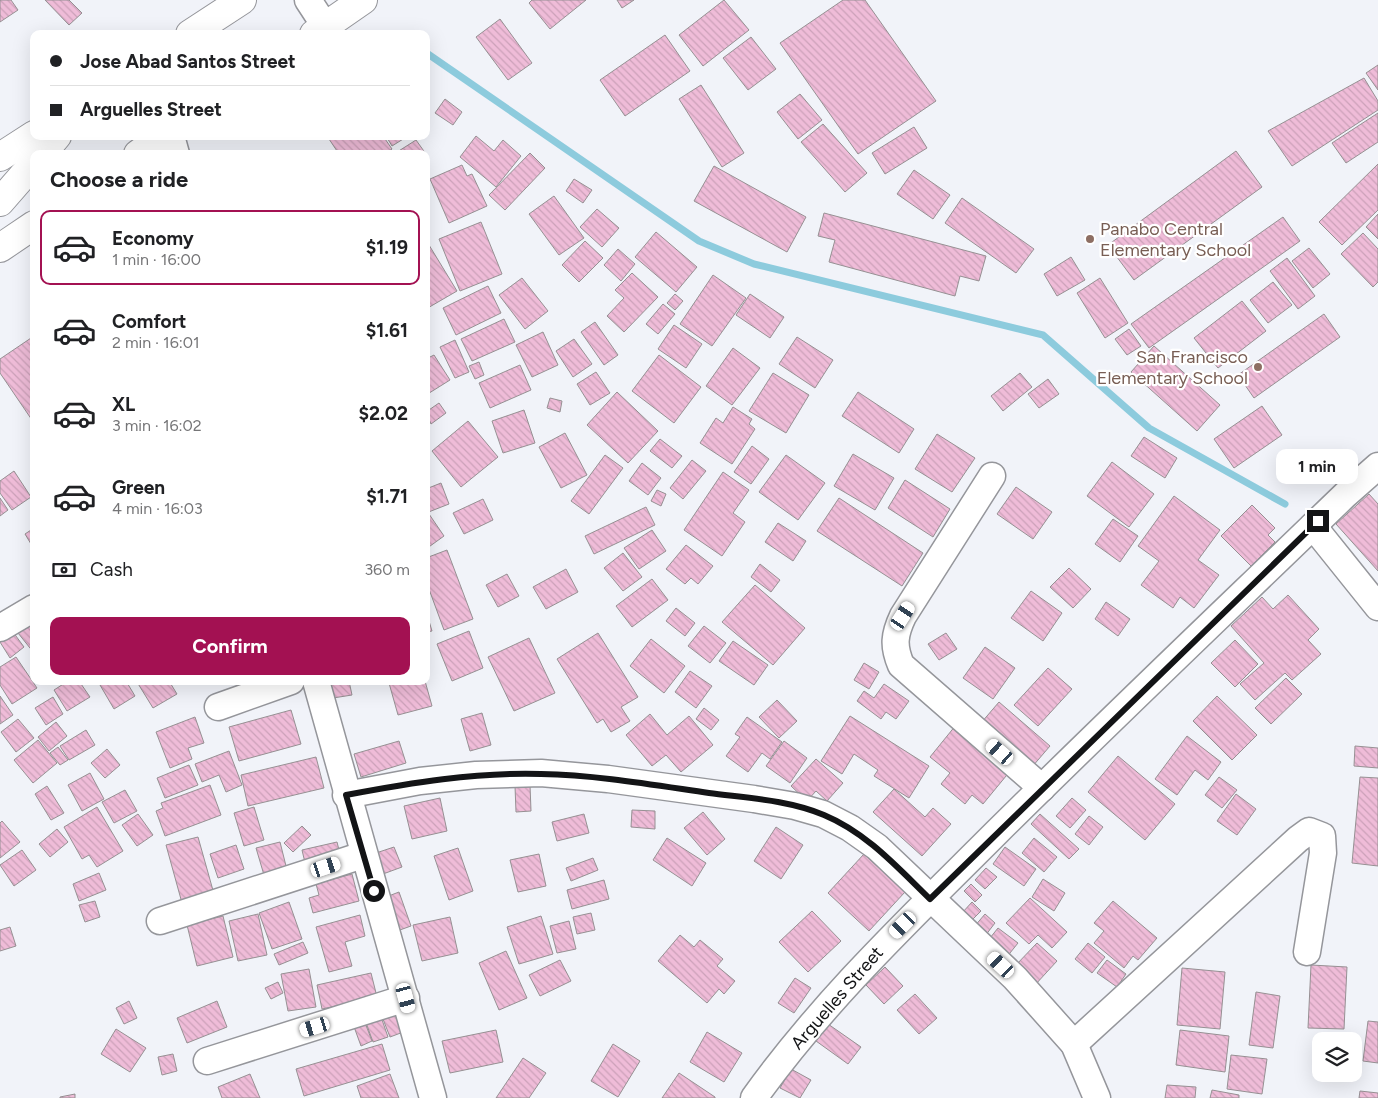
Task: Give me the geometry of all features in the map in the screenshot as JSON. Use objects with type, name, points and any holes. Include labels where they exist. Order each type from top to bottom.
[{"type":"highway","points":[[196,30],[242,0]]},
{"type":"highway","points":[[320,30],[363,0]]},
{"type":"highway","points":[[0,158],[30,139]]},
{"type":"highway","points":[[45,150],[54,140]]},
{"type":"highway","points":[[144,150],[157,140]]},
{"type":"highway","points":[[0,203],[30,168]]},
{"type":"highway","points":[[0,203],[30,193]]},
{"type":"highway","points":[[0,248],[30,228]]},
{"type":"street","points":[[308,0],[320,30]]},
{"type":"street","name":"Arguelles Street","points":[[754,1098],[772,1073],[851,978],[1042,788],[1313,526],[1378,466]]},
{"type":"street","points":[[992,476],[903,616],[895,633],[894,650],[900,665],[1042,788]]},
{"type":"street","points":[[1313,526],[1378,606]]},
{"type":"street","points":[[0,628],[30,610]]},
{"type":"street","points":[[218,707],[280,685]]},
{"type":"street","points":[[317,685],[363,855],[406,998],[432,1098]]},
{"type":"street","points":[[346,795],[420,781],[476,775],[541,774],[608,779],[795,806],[823,814],[850,828],[877,847],[1016,978],[1074,1044],[1097,1098]]},
{"type":"street","points":[[1074,1044],[1225,904],[1309,831],[1322,836],[1323,853],[1307,952]]},
{"type":"street","points":[[160,922],[363,855]]},
{"type":"street","points":[[207,1061],[406,998]]},
{"type":"building","points":[[0,0],[11,0],[18,10],[0,22]]},
{"type":"building","points":[[45,0],[69,0],[82,13],[69,25]]},
{"type":"building","points":[[532,0],[586,0],[550,29],[529,3]]},
{"type":"building","points":[[617,0],[634,0],[622,8]]},
{"type":"building","points":[[724,0],[749,30],[703,66],[679,35]]},
{"type":"building","points":[[843,0],[865,0],[936,101],[858,154],[780,43]]},
{"type":"building","points":[[500,19],[532,63],[508,80],[476,37]]},
{"type":"building","points":[[665,35],[690,71],[625,116],[600,80]]},
{"type":"building","points":[[751,37],[776,69],[748,90],[723,58]]},
{"type":"building","points":[[1378,65],[1378,90],[1366,73]]},
{"type":"building","points":[[1364,78],[1378,101],[1378,110],[1292,166],[1268,131]]},
{"type":"building","points":[[701,85],[744,153],[722,167],[679,99]]},
{"type":"building","points":[[800,94],[822,120],[798,139],[777,112]]},
{"type":"building","points":[[445,99],[462,112],[453,125],[435,113]]},
{"type":"building","points":[[1378,113],[1378,142],[1346,163],[1332,143]]},
{"type":"building","points":[[823,124],[867,173],[845,192],[801,142]]},
{"type":"building","points":[[914,127],[927,148],[885,174],[872,153]]},
{"type":"building","points":[[476,136],[494,151],[503,140],[521,156],[496,187],[460,157]]},
{"type":"building","points":[[330,140],[386,140],[392,149],[391,150],[336,150]]},
{"type":"building","points":[[388,140],[402,140],[392,146]]},
{"type":"building","points":[[416,140],[423,150],[400,150]]},
{"type":"building","points":[[1236,151],[1262,187],[1134,280],[1108,245]]},
{"type":"building","points":[[530,153],[545,168],[505,210],[489,195]]},
{"type":"building","points":[[1378,164],[1378,210],[1342,245],[1319,222]]},
{"type":"building","points":[[462,165],[467,176],[472,174],[487,206],[449,223],[430,179]]},
{"type":"building","points":[[714,166],[806,217],[787,252],[694,201]]},
{"type":"building","points":[[914,170],[950,195],[933,219],[897,194]]},
{"type":"building","points":[[574,179],[592,190],[583,203],[566,191]]},
{"type":"building","points":[[554,196],[584,238],[559,255],[529,214]]},
{"type":"building","points":[[962,198],[1034,249],[1016,273],[945,223]]},
{"type":"building","points":[[597,209],[619,228],[602,247],[580,227]]},
{"type":"building","points":[[824,213],[986,256],[979,281],[960,276],[955,296],[829,262],[835,240],[818,236]]},
{"type":"building","points":[[1378,214],[1378,239],[1366,227]]},
{"type":"building","points":[[1283,217],[1300,241],[1149,348],[1131,324]]},
{"type":"building","points":[[481,222],[502,274],[460,291],[439,239]]},
{"type":"building","points":[[656,232],[697,267],[676,292],[635,257]]},
{"type":"building","points":[[1363,233],[1378,249],[1378,282],[1373,287],[1341,254]]},
{"type":"building","points":[[585,241],[603,258],[579,282],[562,265]]},
{"type":"building","points":[[430,247],[457,291],[430,307]]},
{"type":"building","points":[[1309,248],[1330,274],[1313,288],[1292,261]]},
{"type":"building","points":[[618,249],[635,264],[621,281],[604,265]]},
{"type":"building","points":[[1071,257],[1085,280],[1057,296],[1044,274]]},
{"type":"building","points":[[1287,258],[1315,296],[1298,309],[1270,271]]},
{"type":"building","points":[[632,273],[658,297],[624,332],[607,316],[624,298],[615,290]]},
{"type":"building","points":[[713,275],[746,298],[712,346],[680,324]]},
{"type":"building","points":[[522,278],[548,311],[525,329],[499,295]]},
{"type":"building","points":[[1100,278],[1128,323],[1105,338],[1077,293]]},
{"type":"building","points":[[1273,282],[1292,305],[1268,323],[1250,300]]},
{"type":"building","points":[[488,286],[501,313],[456,335],[443,308]]},
{"type":"building","points":[[675,294],[683,301],[675,310],[667,303]]},
{"type":"building","points":[[750,294],[784,317],[770,338],[736,315]]},
{"type":"building","points":[[1242,301],[1266,331],[1218,368],[1194,338]]},
{"type":"building","points":[[663,304],[675,314],[658,334],[646,324]]},
{"type":"building","points":[[1324,314],[1340,337],[1254,398],[1238,375]]},
{"type":"building","points":[[504,319],[515,342],[472,361],[461,339]]},
{"type":"building","points":[[595,322],[618,355],[604,365],[581,332]]},
{"type":"building","points":[[674,325],[702,344],[686,368],[658,349]]},
{"type":"building","points":[[1129,329],[1141,346],[1127,355],[1115,339]]},
{"type":"building","points":[[543,332],[558,365],[532,377],[516,345]]},
{"type":"building","points":[[797,337],[833,360],[815,388],[779,364]]},
{"type":"building","points":[[30,339],[30,417],[0,373],[0,359]]},
{"type":"building","points":[[574,339],[592,364],[573,377],[556,351]]},
{"type":"building","points":[[455,340],[469,372],[455,378],[440,347]]},
{"type":"building","points":[[1154,346],[1220,405],[1197,431],[1131,372]]},
{"type":"building","points":[[733,348],[760,368],[732,405],[706,386]]},
{"type":"building","points":[[434,355],[450,380],[430,392],[430,357]]},
{"type":"building","points":[[659,355],[701,387],[674,423],[632,391]]},
{"type":"building","points":[[479,362],[484,375],[475,379],[469,366]]},
{"type":"building","points":[[520,365],[531,390],[490,408],[479,383]]},
{"type":"building","points":[[596,372],[610,393],[590,405],[577,384]]},
{"type":"building","points":[[773,373],[809,395],[786,433],[749,411]]},
{"type":"building","points":[[1020,373],[1032,387],[1003,411],[991,396]]},
{"type":"building","points":[[1048,379],[1059,394],[1039,408],[1028,394]]},
{"type":"building","points":[[617,392],[658,431],[628,463],[587,425]]},
{"type":"building","points":[[858,392],[914,429],[899,453],[842,416]]},
{"type":"building","points":[[550,398],[562,401],[560,412],[547,408]]},
{"type":"building","points":[[439,403],[446,413],[431,424],[430,409]]},
{"type":"building","points":[[1262,406],[1282,435],[1234,468],[1214,439]]},
{"type":"building","points":[[733,407],[752,419],[749,424],[755,429],[732,464],[700,443],[716,418],[723,423]]},
{"type":"building","points":[[524,410],[535,443],[503,453],[492,421]]},
{"type":"building","points":[[468,421],[498,457],[461,487],[432,451]]},
{"type":"building","points":[[565,433],[587,475],[561,488],[539,447]]},
{"type":"building","points":[[937,434],[975,458],[952,492],[915,469]]},
{"type":"building","points":[[1144,437],[1177,458],[1165,478],[1131,456]]},
{"type":"building","points":[[660,439],[682,456],[672,468],[650,451]]},
{"type":"building","points":[[752,446],[769,459],[751,484],[734,472]]},
{"type":"building","points":[[853,454],[894,478],[875,510],[834,486]]},
{"type":"building","points":[[605,455],[623,468],[589,514],[571,501]]},
{"type":"building","points":[[786,455],[825,483],[798,520],[759,492]]},
{"type":"building","points":[[692,460],[706,471],[683,499],[670,488]]},
{"type":"building","points":[[1112,462],[1154,494],[1129,527],[1087,496]]},
{"type":"building","points":[[642,463],[661,478],[648,495],[629,481]]},
{"type":"building","points":[[14,471],[30,498],[12,510],[0,493],[0,481]]},
{"type":"building","points":[[723,472],[749,490],[733,513],[745,522],[722,556],[684,530]]},
{"type":"building","points":[[905,480],[950,509],[933,537],[888,508]]},
{"type":"building","points":[[441,483],[449,504],[430,511],[430,487]]},
{"type":"building","points":[[1016,487],[1052,512],[1033,539],[997,514]]},
{"type":"building","points":[[657,490],[666,494],[661,506],[651,501]]},
{"type":"building","points":[[1369,494],[1378,504],[1378,571],[1336,524]]},
{"type":"building","points":[[1174,496],[1220,530],[1198,560],[1219,575],[1194,608],[1180,597],[1173,608],[1141,585],[1159,561],[1138,546]]},
{"type":"building","points":[[0,498],[8,510],[0,516]]},
{"type":"building","points":[[839,498],[923,553],[902,586],[817,531]]},
{"type":"building","points":[[483,499],[493,520],[464,534],[453,513]]},
{"type":"building","points":[[1252,505],[1275,528],[1268,535],[1275,542],[1251,566],[1221,536]]},
{"type":"building","points":[[646,507],[655,525],[594,554],[585,536]]},
{"type":"building","points":[[430,515],[444,536],[430,546]]},
{"type":"building","points":[[1113,519],[1138,536],[1120,562],[1095,544]]},
{"type":"building","points":[[778,523],[806,541],[793,561],[765,542]]},
{"type":"building","points":[[652,530],[666,551],[639,569],[624,548]]},
{"type":"building","points":[[30,531],[30,542],[25,534]]},
{"type":"building","points":[[686,545],[713,566],[698,584],[691,578],[685,584],[666,569]]},
{"type":"building","points":[[447,550],[473,619],[444,630],[430,592],[430,556]]},
{"type":"building","points":[[623,553],[642,577],[623,591],[604,568]]},
{"type":"building","points":[[760,564],[780,580],[771,592],[751,577]]},
{"type":"building","points":[[1069,568],[1091,589],[1073,608],[1050,587]]},
{"type":"building","points":[[566,569],[578,592],[546,609],[533,587]]},
{"type":"building","points":[[507,574],[519,596],[498,607],[486,585]]},
{"type":"building","points":[[652,579],[668,600],[632,627],[616,606]]},
{"type":"building","points":[[755,585],[805,628],[773,665],[722,622]]},
{"type":"building","points":[[1031,591],[1062,613],[1043,641],[1011,618]]},
{"type":"building","points":[[1288,595],[1319,629],[1308,640],[1321,654],[1292,680],[1285,673],[1255,700],[1240,684],[1264,663],[1231,626],[1262,597],[1273,609]]},
{"type":"building","points":[[1106,602],[1130,619],[1118,636],[1095,619]]},
{"type":"building","points":[[676,608],[695,623],[685,636],[666,621]]},
{"type":"building","points":[[30,624],[30,648],[18,633]]},
{"type":"building","points":[[704,626],[726,643],[710,663],[688,646]]},
{"type":"building","points":[[469,631],[483,668],[452,681],[437,644]]},
{"type":"building","points":[[13,632],[24,647],[10,658],[0,642]]},
{"type":"building","points":[[598,633],[638,697],[621,707],[630,721],[611,732],[603,719],[597,723],[557,659]]},
{"type":"building","points":[[946,633],[957,649],[939,660],[928,644]]},
{"type":"building","points":[[529,638],[555,693],[514,711],[488,657]]},
{"type":"building","points":[[651,639],[685,666],[664,693],[630,666]]},
{"type":"building","points":[[1235,640],[1258,664],[1235,687],[1211,663]]},
{"type":"building","points":[[733,641],[768,665],[754,685],[719,661]]},
{"type":"building","points":[[985,647],[1015,668],[993,699],[963,678]]},
{"type":"building","points":[[16,657],[30,678],[30,685],[35,685],[37,688],[12,704],[0,685],[0,667]]},
{"type":"building","points":[[864,663],[879,672],[869,689],[854,680]]},
{"type":"building","points":[[1048,668],[1072,689],[1038,726],[1014,705]]},
{"type":"building","points":[[690,671],[712,686],[696,708],[675,692]]},
{"type":"building","points":[[1286,678],[1302,694],[1271,724],[1255,708]]},
{"type":"building","points":[[884,684],[909,701],[896,719],[886,712],[881,719],[857,701],[864,691],[874,698]]},
{"type":"building","points":[[62,685],[82,685],[90,697],[67,711],[54,690]]},
{"type":"building","points":[[100,685],[128,685],[135,696],[114,709]]},
{"type":"building","points":[[139,685],[171,685],[177,694],[153,708]]},
{"type":"building","points":[[330,685],[350,685],[352,695],[333,698]]},
{"type":"building","points":[[390,685],[426,685],[432,706],[398,715]]},
{"type":"building","points":[[0,696],[13,715],[0,724]]},
{"type":"building","points":[[1217,696],[1257,735],[1232,760],[1193,721]]},
{"type":"building","points":[[53,697],[63,714],[46,725],[35,708]]},
{"type":"building","points":[[777,700],[797,721],[779,738],[759,717]]},
{"type":"building","points":[[999,702],[1050,746],[1032,767],[981,723]]},
{"type":"building","points":[[704,708],[719,720],[711,730],[696,719]]},
{"type":"building","points":[[291,710],[301,744],[239,761],[229,727]]},
{"type":"building","points":[[482,713],[491,745],[470,751],[461,719]]},
{"type":"building","points":[[650,714],[667,735],[689,716],[713,745],[681,772],[666,755],[652,766],[626,735]]},
{"type":"building","points":[[850,716],[929,766],[909,798],[874,776],[878,770],[854,754],[842,774],[821,761]]},
{"type":"building","points":[[195,717],[204,743],[188,748],[192,759],[170,768],[156,732]]},
{"type":"building","points":[[747,717],[782,742],[770,759],[762,753],[748,772],[726,756],[740,737],[735,734]]},
{"type":"building","points":[[18,719],[34,738],[16,752],[1,732]]},
{"type":"building","points":[[56,722],[67,736],[49,751],[38,737]]},
{"type":"building","points":[[956,725],[1011,770],[983,804],[972,795],[965,804],[941,784],[950,773],[930,757]]},
{"type":"building","points":[[86,730],[95,745],[69,760],[60,746]]},
{"type":"building","points":[[1187,736],[1221,762],[1208,780],[1195,770],[1177,795],[1155,779]]},
{"type":"building","points":[[38,740],[57,763],[33,783],[14,760]]},
{"type":"building","points":[[399,741],[406,763],[361,777],[354,754]]},
{"type":"building","points":[[784,741],[807,758],[790,783],[766,766]]},
{"type":"building","points":[[1355,746],[1378,748],[1378,768],[1354,766]]},
{"type":"building","points":[[58,747],[68,760],[60,765],[50,753]]},
{"type":"building","points":[[107,749],[120,765],[105,778],[91,763]]},
{"type":"building","points":[[229,751],[242,785],[226,792],[219,775],[202,782],[195,764]]},
{"type":"building","points":[[1118,756],[1175,804],[1145,840],[1088,792]]},
{"type":"building","points":[[316,757],[324,788],[248,806],[241,775]]},
{"type":"building","points":[[816,759],[843,783],[827,801],[816,791],[807,801],[791,786]]},
{"type":"building","points":[[189,765],[198,785],[165,798],[157,778]]},
{"type":"building","points":[[90,773],[104,799],[82,811],[68,785]]},
{"type":"building","points":[[1219,777],[1237,790],[1222,808],[1205,795]]},
{"type":"building","points":[[1360,777],[1378,778],[1378,866],[1352,863]]},
{"type":"building","points":[[210,785],[221,815],[165,836],[156,811],[163,808],[161,803]]},
{"type":"building","points":[[530,785],[531,811],[516,812],[515,786]]},
{"type":"building","points":[[47,786],[64,813],[51,820],[35,794]]},
{"type":"building","points":[[894,789],[925,817],[933,808],[951,824],[922,856],[873,812]]},
{"type":"building","points":[[125,790],[137,811],[114,823],[102,802]]},
{"type":"building","points":[[1236,794],[1256,809],[1237,835],[1217,821]]},
{"type":"building","points":[[440,798],[447,831],[412,839],[404,806]]},
{"type":"building","points":[[1072,798],[1086,810],[1070,828],[1056,816]]},
{"type":"building","points":[[97,807],[123,851],[97,867],[89,855],[82,859],[64,827]]},
{"type":"building","points":[[254,807],[264,840],[244,846],[234,813]]},
{"type":"building","points":[[632,810],[655,811],[655,829],[631,827]]},
{"type":"building","points":[[703,812],[725,839],[707,855],[684,828]]},
{"type":"building","points":[[138,814],[153,835],[137,846],[122,825]]},
{"type":"building","points":[[584,814],[589,833],[557,841],[552,822]]},
{"type":"building","points":[[1040,814],[1079,849],[1069,859],[1031,824]]},
{"type":"building","points":[[1089,816],[1103,827],[1089,845],[1075,834]]},
{"type":"building","points":[[2,821],[20,842],[0,858],[0,823]]},
{"type":"building","points":[[302,826],[311,835],[293,852],[284,843]]},
{"type":"building","points":[[776,827],[803,845],[781,879],[754,861]]},
{"type":"building","points":[[57,829],[68,842],[50,857],[39,844]]},
{"type":"building","points":[[198,837],[214,894],[182,903],[166,845]]},
{"type":"building","points":[[667,838],[706,863],[692,886],[653,860]]},
{"type":"building","points":[[1034,838],[1057,857],[1044,872],[1022,853]]},
{"type":"building","points":[[280,842],[287,870],[264,875],[256,848]]},
{"type":"building","points":[[337,842],[341,858],[306,867],[302,850]]},
{"type":"building","points":[[236,845],[244,869],[218,878],[210,854]]},
{"type":"building","points":[[394,847],[402,867],[383,874],[376,853]]},
{"type":"building","points":[[1005,847],[1036,869],[1024,886],[993,864]]},
{"type":"building","points":[[458,848],[473,891],[449,900],[434,856]]},
{"type":"building","points":[[22,850],[36,870],[14,886],[0,865]]},
{"type":"building","points":[[539,854],[546,886],[518,892],[510,860]]},
{"type":"building","points":[[864,854],[905,892],[869,931],[828,893]]},
{"type":"building","points":[[593,858],[598,870],[571,881],[566,868]]},
{"type":"building","points":[[986,868],[997,877],[985,889],[975,880]]},
{"type":"building","points":[[99,873],[106,890],[79,901],[73,884]]},
{"type":"building","points":[[352,874],[359,901],[313,913],[309,898],[319,895],[316,884]]},
{"type":"building","points":[[1043,879],[1065,893],[1054,911],[1032,897]]},
{"type":"building","points":[[604,880],[609,899],[572,909],[567,890]]},
{"type":"building","points":[[971,884],[982,895],[975,902],[964,891]]},
{"type":"building","points":[[399,892],[411,926],[397,931],[386,897]]},
{"type":"building","points":[[1030,898],[1067,932],[1052,948],[1038,935],[1029,944],[1006,923]]},
{"type":"building","points":[[95,901],[100,917],[85,922],[79,905]]},
{"type":"building","points":[[1113,901],[1157,938],[1138,960],[1133,956],[1124,968],[1094,943],[1104,931],[1094,923]]},
{"type":"building","points":[[289,902],[302,939],[272,949],[259,913]]},
{"type":"building","points":[[972,902],[981,911],[971,921],[962,913]]},
{"type":"building","points":[[812,911],[841,941],[808,972],[779,942]]},
{"type":"building","points":[[591,913],[595,930],[577,934],[573,917]]},
{"type":"building","points":[[258,914],[267,955],[238,961],[229,921]]},
{"type":"building","points":[[985,914],[995,923],[985,936],[974,927]]},
{"type":"building","points":[[360,915],[365,936],[345,942],[352,966],[329,972],[316,927]]},
{"type":"building","points":[[223,916],[233,957],[197,966],[187,925]]},
{"type":"building","points":[[541,916],[553,954],[519,964],[507,927]]},
{"type":"building","points":[[450,917],[458,953],[422,961],[413,925]]},
{"type":"building","points":[[569,921],[576,949],[557,953],[550,926]]},
{"type":"building","points":[[10,927],[16,946],[0,951],[0,930]]},
{"type":"building","points":[[998,928],[1018,943],[1006,958],[986,943]]},
{"type":"building","points":[[680,935],[694,947],[700,940],[723,959],[717,966],[735,981],[724,994],[719,989],[707,1003],[658,961]]},
{"type":"building","points":[[303,942],[308,953],[279,965],[274,954]]},
{"type":"building","points":[[1037,943],[1057,961],[1035,985],[1015,966]]},
{"type":"building","points":[[1088,943],[1105,957],[1092,973],[1075,959]]},
{"type":"building","points":[[506,951],[527,998],[499,1010],[479,963]]},
{"type":"building","points":[[560,960],[571,981],[540,996],[529,975]]},
{"type":"building","points":[[1107,960],[1126,974],[1117,987],[1097,973]]},
{"type":"building","points":[[1311,965],[1347,967],[1344,1029],[1308,1028]]},
{"type":"building","points":[[885,967],[903,986],[884,1004],[866,985]]},
{"type":"building","points":[[1182,968],[1225,972],[1220,1029],[1177,1025]]},
{"type":"building","points":[[309,969],[316,1007],[288,1011],[281,974]]},
{"type":"building","points":[[371,973],[377,997],[322,1009],[317,985]]},
{"type":"building","points":[[795,978],[811,988],[794,1013],[778,1003]]},
{"type":"building","points":[[278,982],[283,993],[271,999],[265,988]]},
{"type":"building","points":[[1256,992],[1280,996],[1273,1048],[1249,1045]]},
{"type":"building","points":[[915,994],[937,1018],[919,1034],[897,1010]]},
{"type":"building","points":[[129,1001],[137,1018],[124,1024],[116,1008]]},
{"type":"building","points":[[217,1001],[227,1027],[187,1043],[177,1018]]},
{"type":"building","points":[[397,1008],[406,1031],[390,1037],[381,1014]]},
{"type":"building","points":[[380,1014],[388,1037],[373,1042],[365,1020]]},
{"type":"building","points":[[364,1020],[372,1041],[361,1046],[353,1024]]},
{"type":"building","points":[[1368,1021],[1378,1022],[1378,1063],[1363,1061]]},
{"type":"building","points":[[828,1024],[861,1047],[848,1064],[816,1041]]},
{"type":"building","points":[[116,1029],[146,1048],[130,1072],[101,1054]]},
{"type":"building","points":[[496,1030],[503,1062],[450,1073],[442,1041]]},
{"type":"building","points":[[1180,1030],[1229,1036],[1225,1072],[1176,1065]]},
{"type":"building","points":[[707,1032],[742,1053],[724,1082],[690,1062]]},
{"type":"building","points":[[382,1044],[390,1070],[304,1096],[296,1069]]},
{"type":"building","points":[[613,1044],[640,1061],[618,1097],[591,1081]]},
{"type":"building","points":[[173,1054],[177,1071],[162,1075],[158,1057]]},
{"type":"building","points":[[1231,1055],[1267,1059],[1262,1094],[1227,1089]]},
{"type":"building","points":[[523,1058],[546,1073],[529,1098],[496,1098]]},
{"type":"building","points":[[791,1069],[811,1080],[800,1098],[780,1088]]},
{"type":"building","points":[[679,1073],[715,1097],[715,1098],[662,1098]]},
{"type":"building","points":[[250,1074],[260,1098],[222,1098],[218,1087]]},
{"type":"building","points":[[390,1074],[399,1098],[361,1098],[357,1086]]},
{"type":"building","points":[[1167,1085],[1196,1087],[1195,1098],[1165,1098]]},
{"type":"building","points":[[1212,1090],[1239,1095],[1239,1098],[1210,1098]]},
{"type":"building","points":[[1360,1091],[1378,1093],[1378,1098],[1359,1098]]},
{"type":"building","points":[[75,1094],[75,1098],[60,1098],[60,1097]]},
{"type":"waterway","points":[[430,55],[699,241],[754,264],[1043,335],[1149,428],[1285,504]]},
{"type":"place","name":"Panabo Central Elementary School","points":[[1090,239]]},
{"type":"place","name":"San Francisco Elementary School","points":[[1258,367]]},
{"type":"route","points":[[374,891],[346,795],[420,781],[476,775],[541,774],[608,779],[754,799],[795,806],[823,814],[850,828],[877,847],[930,899],[1318,521]]}]
